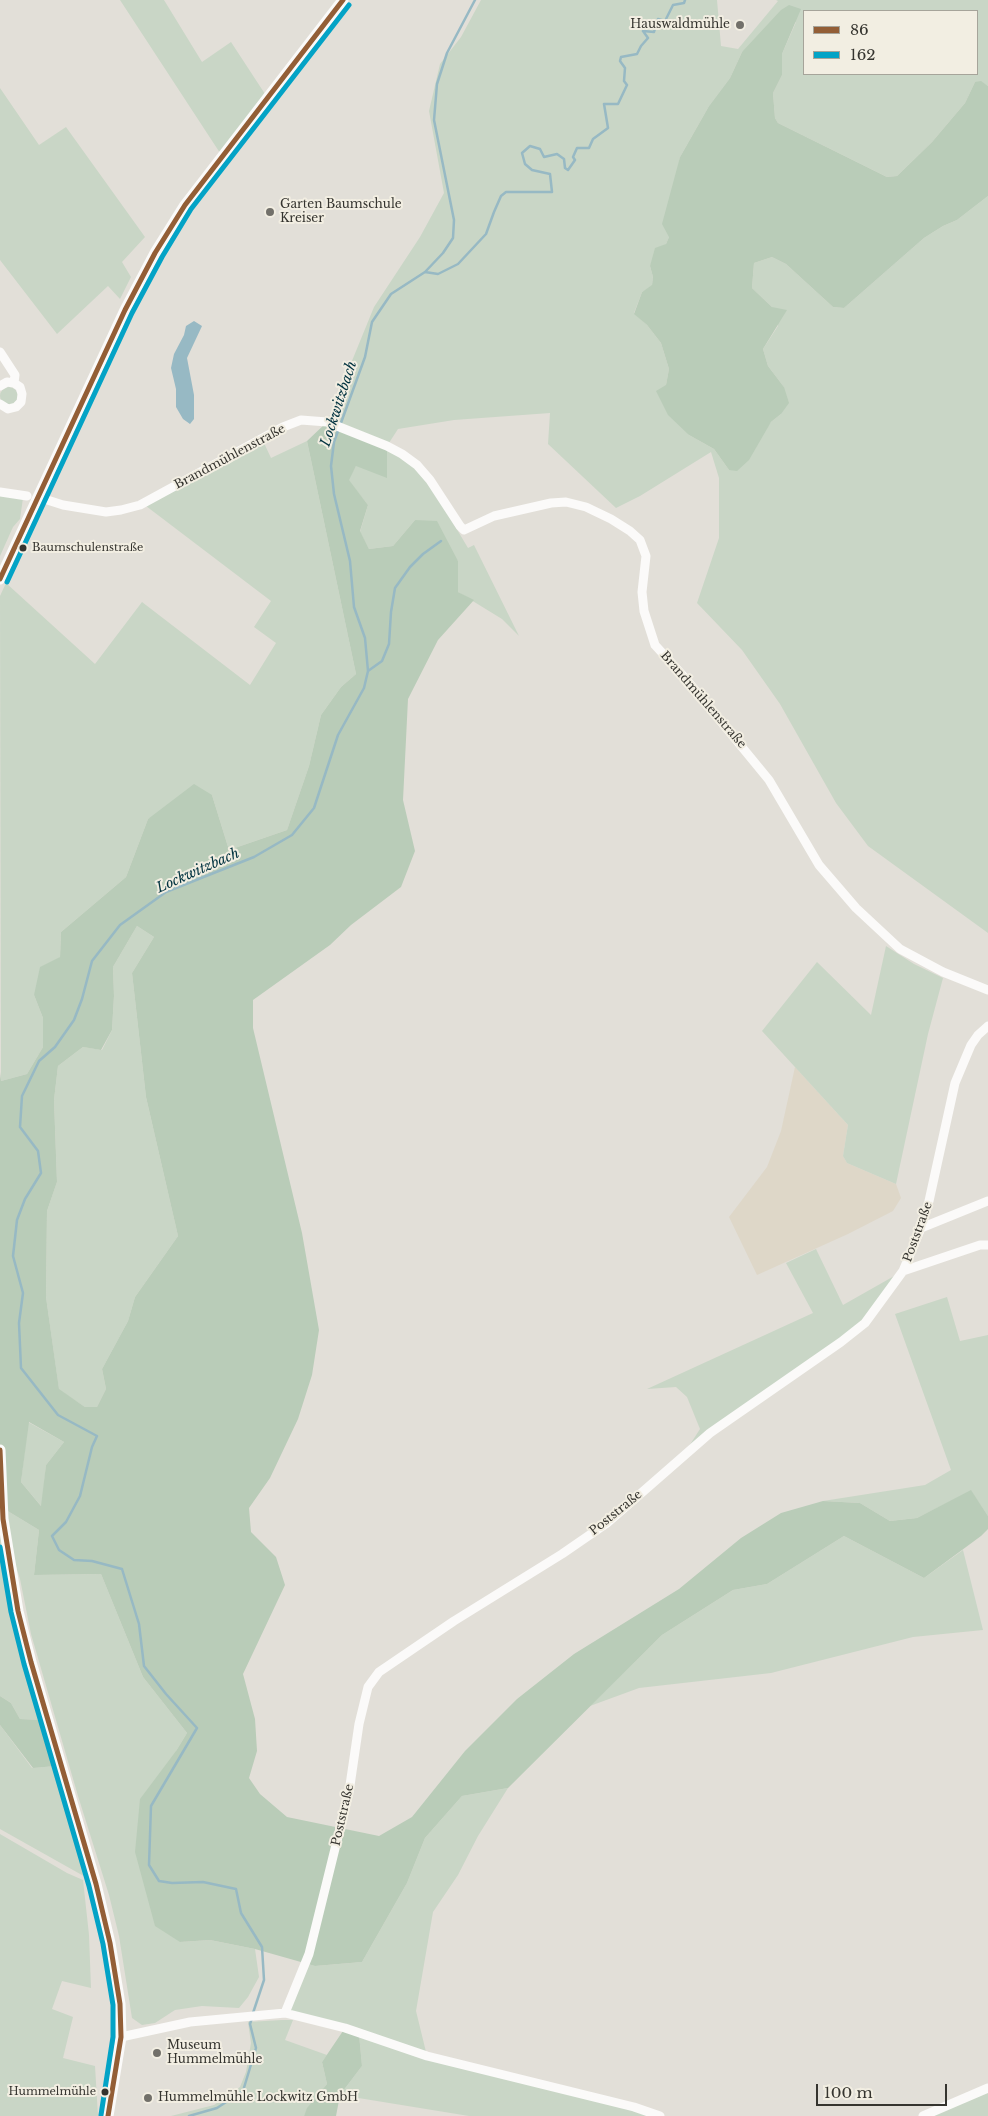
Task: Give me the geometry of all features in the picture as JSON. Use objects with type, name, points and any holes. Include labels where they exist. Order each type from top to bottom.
[{"type":"main road","points":[[0,580],[33,496],[125,310],[160,245],[185,205],[343,0]]},
{"type":"main road","points":[[0,1450],[3,1519],[18,1610],[31,1662],[96,1884],[110,1943],[120,2004],[121,2037],[108,2116]]},
{"type":"street","points":[[0,352],[15,375],[14,383]]},
{"type":"street","points":[[0,386],[7,382],[14,383],[20,387],[22,394],[21,402],[16,407],[8,409],[0,404]]},
{"type":"street","name":"Brandmühlenstraße","points":[[33,496],[63,505],[106,512],[140,505],[283,427],[301,420],[327,422],[350,430],[387,446],[417,465],[430,480],[464,530],[494,516],[552,503],[566,502],[586,507],[630,530],[640,540],[646,556],[642,592],[644,611],[655,645],[686,678],[769,780],[819,865],[856,908],[900,949],[943,972],[988,990]]},
{"type":"street","points":[[0,492],[33,496]]},
{"type":"street","name":"Poststraße","points":[[285,2012],[309,1954],[350,1792],[359,1724],[368,1687],[379,1672],[446,1626],[562,1554],[606,1523],[710,1433],[842,1342],[865,1323],[904,1271],[921,1228],[940,1157],[955,1082],[971,1045],[988,1026]]},
{"type":"street","points":[[921,1228],[988,1201]]},
{"type":"street","points":[[904,1271],[980,1245],[988,1245]]},
{"type":"street","points":[[121,2037],[190,2022],[285,2012],[345,2028],[427,2056],[634,2107],[660,2116]]},
{"type":"street","points":[[923,2116],[988,2088]]},
{"type":"shaded area","points":[[795,1067],[848,1125],[843,1156],[847,1163],[896,1184],[901,1198],[893,1211],[848,1234],[757,1275],[729,1217],[767,1167],[781,1131]]},
{"type":"green space","points":[[120,0],[164,0],[202,62],[231,42],[267,97],[222,156]]},
{"type":"green space","points":[[481,0],[717,0],[721,46],[738,49],[778,1],[776,0],[988,0],[988,86],[981,82],[975,82],[965,103],[932,142],[897,176],[887,177],[778,123],[775,118],[773,93],[782,75],[782,54],[796,22],[742,52],[730,78],[709,106],[680,157],[669,237],[650,266],[653,277],[652,286],[642,292],[634,313],[647,325],[661,343],[669,369],[666,385],[689,435],[714,449],[729,470],[771,422],[781,414],[784,387],[768,366],[763,349],[778,326],[772,307],[752,288],[754,263],[772,257],[786,264],[833,307],[844,308],[924,238],[957,220],[988,196],[988,933],[868,846],[836,803],[780,704],[742,650],[697,603],[719,538],[719,478],[711,452],[640,496],[616,508],[548,444],[550,413],[454,420],[398,429],[387,446],[412,461],[434,491],[468,548],[474,545],[519,636],[502,619],[458,592],[458,561],[415,520],[393,546],[369,549],[360,532],[368,505],[348,480],[356,466],[327,422],[374,307],[420,237],[444,193],[429,111],[440,64],[461,37]]},
{"type":"green space","points":[[789,5],[801,9],[782,54],[782,75],[773,93],[775,118],[778,123],[887,177],[897,176],[932,142],[965,103],[975,82],[981,81],[988,86],[988,196],[957,220],[924,238],[844,308],[833,307],[786,264],[772,257],[754,263],[752,288],[772,307],[787,310],[763,349],[768,366],[784,387],[789,403],[781,414],[771,422],[749,460],[737,471],[729,470],[714,449],[689,435],[668,415],[656,391],[666,385],[669,369],[661,343],[647,325],[634,314],[642,292],[652,285],[653,277],[650,266],[655,248],[666,244],[669,237],[662,224],[680,157],[709,106],[730,78],[742,52],[781,10]]},
{"type":"green space","points":[[0,88],[39,145],[66,127],[145,237],[122,262],[131,277],[120,299],[108,286],[57,334],[0,260]]},
{"type":"green space","points":[[9,387],[15,390],[18,396],[15,402],[9,405],[3,402],[0,396],[3,390]]},
{"type":"green space","points":[[327,422],[387,446],[387,478],[356,466],[349,480],[368,505],[360,531],[369,549],[393,546],[415,520],[437,521],[458,561],[458,592],[474,600],[438,640],[408,699],[403,800],[415,851],[401,887],[351,925],[330,945],[253,1000],[253,1028],[302,1233],[319,1330],[312,1375],[298,1419],[270,1478],[249,1508],[251,1532],[276,1557],[285,1585],[243,1674],[255,1719],[257,1751],[249,1778],[260,1794],[287,1817],[379,1836],[412,1817],[465,1751],[517,1699],[574,1654],[679,1589],[741,1538],[781,1513],[823,1501],[860,1503],[890,1521],[917,1518],[971,1490],[988,1516],[988,1529],[981,1536],[924,1578],[844,1536],[767,1584],[733,1590],[662,1635],[508,1788],[462,1796],[425,1838],[407,1883],[362,1962],[315,1966],[255,1949],[210,1940],[180,1942],[155,1926],[135,1852],[140,1799],[187,1733],[143,1677],[101,1574],[34,1575],[39,1530],[6,1510],[0,1520],[0,1072],[1,1081],[27,1074],[43,1047],[43,1018],[34,995],[40,967],[60,957],[61,932],[126,877],[148,819],[194,784],[212,795],[229,850],[287,830],[309,766],[321,715],[341,687],[356,674],[307,441]],"holes":[[[137,926],[154,937],[132,973],[146,1097],[178,1236],[135,1297],[128,1321],[102,1369],[106,1389],[97,1407],[85,1407],[59,1389],[46,1297],[47,1211],[57,1182],[54,1100],[58,1066],[83,1047],[101,1050],[112,1030],[113,967]],[[29,1422],[64,1442],[46,1465],[41,1506],[21,1482]]]},
{"type":"green space","points":[[307,441],[356,674],[341,687],[321,715],[309,766],[287,830],[229,850],[212,795],[148,819],[126,877],[61,932],[60,957],[34,995],[43,1018],[43,1047],[27,1074],[1,1081],[0,596],[6,583],[95,664],[142,602],[250,685],[276,643],[254,627],[271,601],[146,506],[264,443],[271,458]]},
{"type":"green space","points":[[0,494],[23,498],[20,519],[13,527],[0,556]]},
{"type":"green space","points":[[137,926],[154,937],[132,973],[146,1097],[178,1236],[135,1297],[128,1321],[102,1369],[106,1389],[97,1407],[85,1407],[59,1390],[46,1297],[47,1211],[57,1182],[54,1100],[58,1066],[83,1047],[102,1050],[112,1030],[113,967]]},
{"type":"green space","points":[[886,946],[914,964],[943,978],[928,1034],[896,1184],[847,1163],[843,1156],[848,1125],[762,1031],[817,962],[871,1015]]},
{"type":"green space","points":[[816,1249],[843,1305],[903,1271],[865,1323],[682,1457],[700,1429],[687,1397],[676,1387],[647,1389],[813,1313],[786,1263]]},
{"type":"green space","points":[[947,1297],[960,1341],[988,1335],[988,1516],[971,1491],[917,1518],[890,1521],[860,1503],[823,1501],[925,1485],[951,1470],[895,1314]]},
{"type":"green space","points":[[28,1422],[64,1442],[46,1465],[42,1507],[21,1482]]},
{"type":"green space","points":[[6,1510],[39,1530],[34,1575],[101,1574],[143,1677],[187,1733],[176,1751],[180,1942],[210,1940],[255,1949],[259,1977],[248,1997],[239,2008],[202,2006],[175,2010],[155,2023],[142,2025],[132,2018],[119,1936],[109,1895],[31,1634],[20,1579],[12,1554]]},
{"type":"green space","points":[[0,1533],[14,1619],[24,1664],[41,1720],[20,1719],[11,1703],[0,1696]]},
{"type":"green space","points":[[844,1536],[924,1578],[963,1550],[983,1630],[913,1637],[771,1673],[639,1688],[590,1706],[662,1635],[733,1590],[767,1584]]},
{"type":"green space","points":[[0,1696],[11,1703],[20,1719],[41,1720],[56,1766],[33,1768],[0,1725]]},
{"type":"green space","points":[[0,1725],[32,1768],[56,1766],[89,1879],[0,1829]]},
{"type":"green space","points":[[508,1788],[478,1836],[458,1875],[433,1912],[416,2011],[427,2056],[660,2116],[469,2116],[340,2095],[362,2066],[359,2034],[285,2013],[305,1963],[315,1966],[362,1962],[407,1883],[425,1838],[462,1796]]},
{"type":"green space","points":[[0,1834],[67,1873],[83,1880],[89,1935],[91,1988],[62,1981],[52,2009],[73,2017],[63,2058],[95,2066],[98,2116],[0,2116]]},
{"type":"green space","points":[[293,2020],[285,2040],[327,2055],[322,2062],[327,2084],[304,2116],[171,2116],[214,2105],[240,2087],[246,2072],[251,2043],[248,2022]]},
{"type":"green space","points":[[345,2028],[359,2034],[362,2066],[340,2095],[336,2116],[304,2116],[307,2108],[327,2084],[322,2062]]},
{"type":"green space","points":[[988,2088],[988,2116],[923,2116]]},
{"type":"water","points":[[194,321],[202,326],[187,358],[194,395],[194,419],[190,424],[183,419],[176,407],[176,389],[171,368],[174,354],[184,335],[186,326]]},
{"type":"waterway","name":"Lockwitzbach","points":[[253,2013],[264,1980],[262,1947],[241,1913],[236,1889],[203,1882],[172,1883],[159,1881],[149,1865],[151,1806],[197,1728],[144,1666],[139,1624],[122,1569],[92,1561],[74,1560],[59,1550],[52,1536],[66,1522],[80,1496],[92,1447],[97,1436],[58,1415],[21,1368],[19,1323],[23,1293],[13,1256],[17,1220],[25,1199],[41,1173],[38,1151],[20,1127],[22,1096],[39,1061],[55,1047],[74,1020],[82,999],[92,961],[120,925],[166,892],[254,857],[292,835],[314,808],[338,735],[364,688],[368,671],[365,638],[354,607],[350,561],[334,494],[331,466],[334,442],[365,357],[372,322],[391,294],[425,272],[443,253],[453,238],[454,220],[434,120],[437,84],[447,53],[475,0]]},
{"type":"waterway","points":[[425,272],[438,274],[458,264],[486,234],[501,196],[506,192],[552,192],[550,174],[532,170],[525,164],[522,153],[530,146],[540,149],[544,157],[557,154],[564,159],[565,168],[568,170],[575,160],[573,157],[577,148],[589,148],[593,139],[608,128],[604,104],[618,104],[627,85],[624,81],[625,68],[620,61],[621,57],[637,54],[648,38],[643,31],[654,32],[658,19],[665,21],[673,5],[684,3],[685,0]]},
{"type":"waterway","points":[[368,671],[382,661],[389,644],[395,588],[410,567],[423,554],[441,541]]},
{"type":"waterway","name":"Lockwitzbach","points":[[189,2116],[217,2108],[243,2091],[256,2048],[250,2024],[252,2018]]},
{"type":"transit line","name":"86","points":[[0,579],[125,310],[155,253],[185,205],[343,0]]},
{"type":"transit line","name":"162","points":[[7,582],[132,313],[162,257],[191,209],[349,5]]},
{"type":"transit line","name":"86","points":[[0,1450],[3,1519],[18,1611],[31,1662],[96,1884],[110,1943],[120,2004],[121,2037],[108,2116]]},
{"type":"transit line","name":"162","points":[[0,1547],[11,1612],[24,1664],[89,1886],[103,1944],[113,2005],[113,2037],[101,2115]]},
{"type":"place","name":"Hauswaldmühle","points":[[740,25]]},
{"type":"place","name":"Garten Baumschule Kreiser","points":[[270,212]]},
{"type":"place","name":"Baumschulenstraße","points":[[23,548]]},
{"type":"place","name":"Museum Hummelmühle","points":[[157,2053]]},
{"type":"place","name":"Hummelmühle","points":[[105,2092]]},
{"type":"place","name":"Hummelmühle Lockwitz GmbH","points":[[148,2098]]}]
